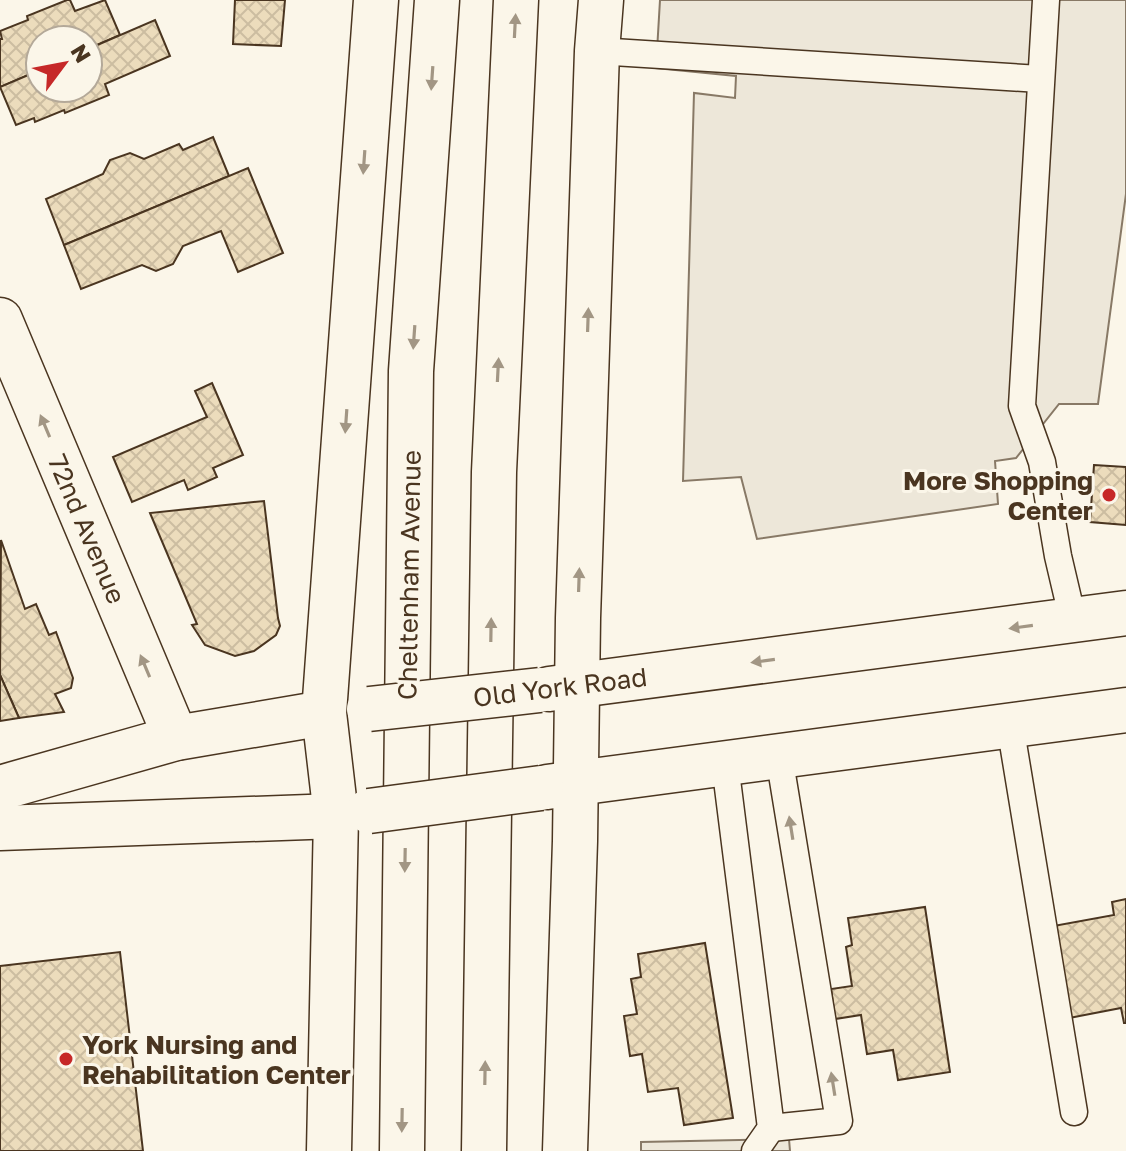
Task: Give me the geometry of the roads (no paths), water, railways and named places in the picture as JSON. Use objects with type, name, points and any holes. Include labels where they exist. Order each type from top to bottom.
[{"type":"main road","points":[[329,1151],[352,813],[324,713],[376,0]]},
{"type":"main road","name":"Cheltenham Avenue","points":[[402,1151],[411,371],[437,0]]},
{"type":"main road","points":[[484,1151],[494,472],[516,0]]},
{"type":"main road","points":[[565,1151],[558,688],[601,0]]},
{"type":"main road","name":"72nd Avenue","points":[[0,320],[176,738]]},
{"type":"main road","name":"Old York Road","points":[[0,788],[176,738],[324,713],[558,688],[1126,613]]},
{"type":"main road","points":[[0,828],[352,813],[1126,710]]},
{"type":"lane","points":[[1046,0],[1022,406],[1042,462],[1073,620]]},
{"type":"lane","points":[[597,51],[1040,79]]},
{"type":"lane","points":[[1010,725],[1074,1112]]},
{"type":"lane","points":[[771,1128],[839,1121],[779,756]]},
{"type":"lane","points":[[725,764],[771,1128],[755,1151]]},
{"type":"place","name":"More Shopping Center","points":[[1109,495]]},
{"type":"place","name":"York Nursing and Rehabilitation Center","points":[[66,1059]]}]
